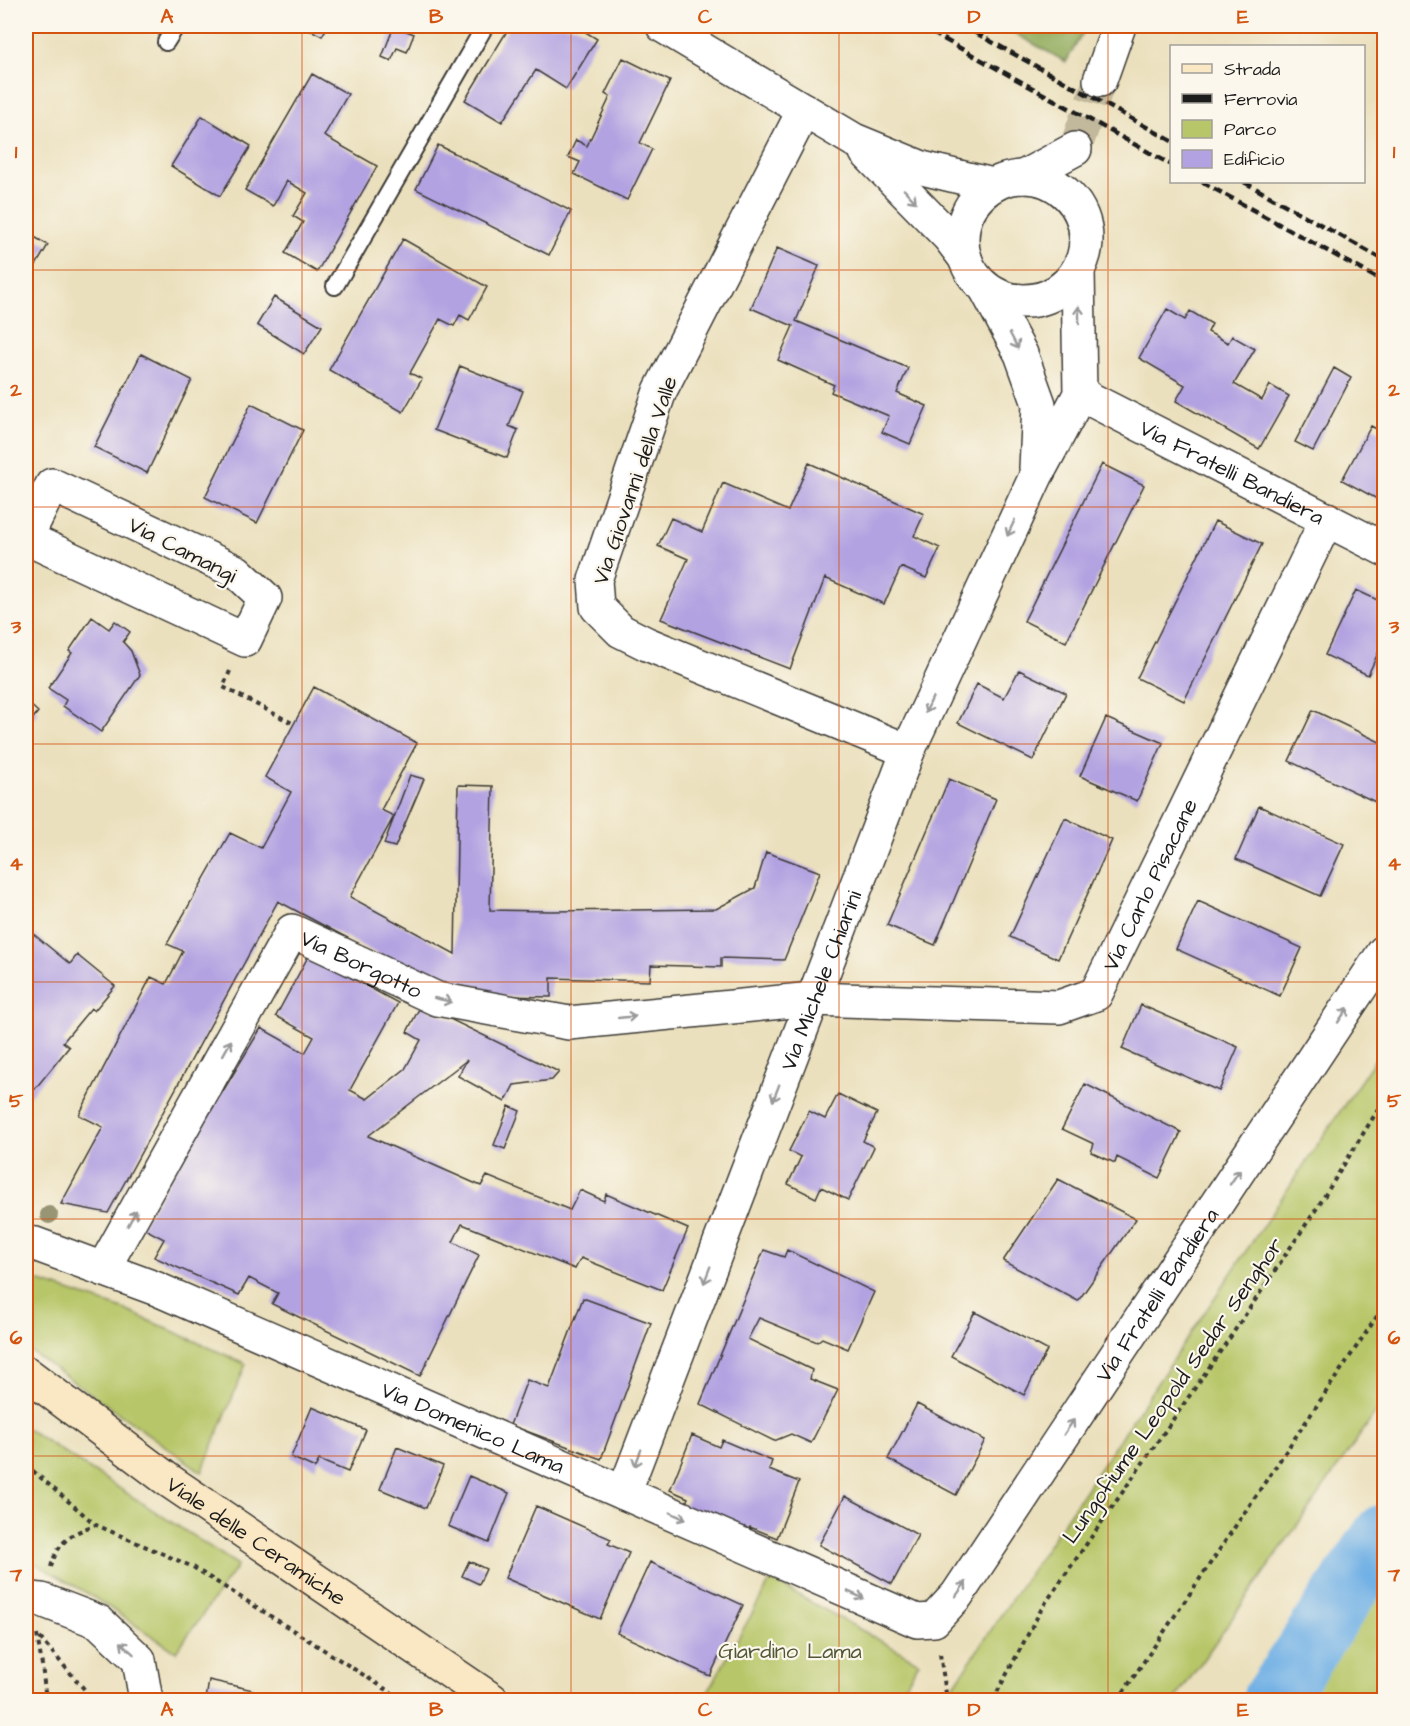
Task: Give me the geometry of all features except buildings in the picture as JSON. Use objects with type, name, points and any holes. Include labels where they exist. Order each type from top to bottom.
[{"type":"main road","name":"Viale delle Ceramiche","points":[[26,1373],[168,1480],[492,1701]]},
{"type":"street","points":[[663,26],[854,140],[922,168],[1008,181],[1040,180],[1057,186],[1070,197],[1081,214],[1086,232],[1085,252],[1078,270],[1065,286],[1047,297],[1026,302],[1005,299],[986,289],[973,275],[965,258],[949,237],[854,140]]},
{"type":"street","points":[[1100,80],[1119,26]]},
{"type":"street","name":"Via Giovanni della Valle","points":[[804,111],[660,391],[595,580],[597,608],[621,631],[647,644],[908,751]]},
{"type":"street","points":[[965,258],[962,237],[966,216],[977,199],[1075,148],[1070,197]]},
{"type":"street","name":"Via Michele Chiarini","points":[[624,1493],[908,751],[1036,476],[1080,394],[1078,270]]},
{"type":"street","name":"Via Michele Chiarini","points":[[986,289],[1021,354],[1039,404],[1036,476]]},
{"type":"street","name":"Via Fratelli Bandiera","points":[[1080,394],[1384,549]]},
{"type":"street","name":"Via Camangi","points":[[52,485],[237,572],[265,598],[244,640],[26,538],[52,485]]},
{"type":"street","name":"Via Carlo Pisacane","points":[[812,999],[1059,1007],[1096,994],[1327,519]]},
{"type":"street","name":"Via Borgotto","points":[[104,1269],[292,931],[437,999],[569,1023],[812,999]]},
{"type":"street","name":"Via Fratelli Bandiera","points":[[925,1621],[957,1595],[1384,952]]},
{"type":"street","name":"Via Domenico Lama","points":[[26,1243],[35,1244],[157,1289],[624,1493],[925,1621]]},
{"type":"street","points":[[26,1598],[42,1600],[99,1622],[140,1660],[146,1701]]},
{"type":"lane","points":[[166,42],[176,26]]},
{"type":"lane","points":[[335,286],[485,26]]},
{"type":"path","points":[[244,640],[223,687],[294,724]]},
{"type":"path","name":"Lungofiume Leopold Sedar Senghor","points":[[993,1701],[1042,1608],[1238,1326],[1317,1208],[1384,1101]]},
{"type":"path","points":[[1118,1701],[1384,1306]]},
{"type":"path","points":[[26,1465],[96,1525],[193,1568],[403,1701]]},
{"type":"path","points":[[925,1621],[947,1701]]},
{"type":"path","points":[[46,1701],[36,1633],[85,1690],[88,1701]]},
{"type":"green space","points":[[1001,26],[1087,26],[1066,62]]},
{"type":"green space","points":[[1384,1046],[1384,1401],[1175,1700],[944,1700]]},
{"type":"green space","points":[[26,1277],[123,1309],[246,1364],[202,1472],[26,1348]]},
{"type":"green space","points":[[26,1428],[238,1565],[176,1652],[87,1593],[26,1558]]},
{"type":"green space","points":[[1384,1538],[1384,1700],[1279,1700]]},
{"type":"green space","name":"Giardino Lama","points":[[771,1580],[919,1662],[897,1700],[703,1700]]},
{"type":"waterway","points":[[1273,1700],[1384,1535]]},
{"type":"tunnel","points":[[1075,149],[1100,80]]},
{"type":"railway","points":[[920,26],[1170,164]]},
{"type":"railway","points":[[963,26],[1170,140]]},
{"type":"railway","points":[[1204,183],[1384,282]]},
{"type":"railway","points":[[1246,183],[1384,260]]}]
